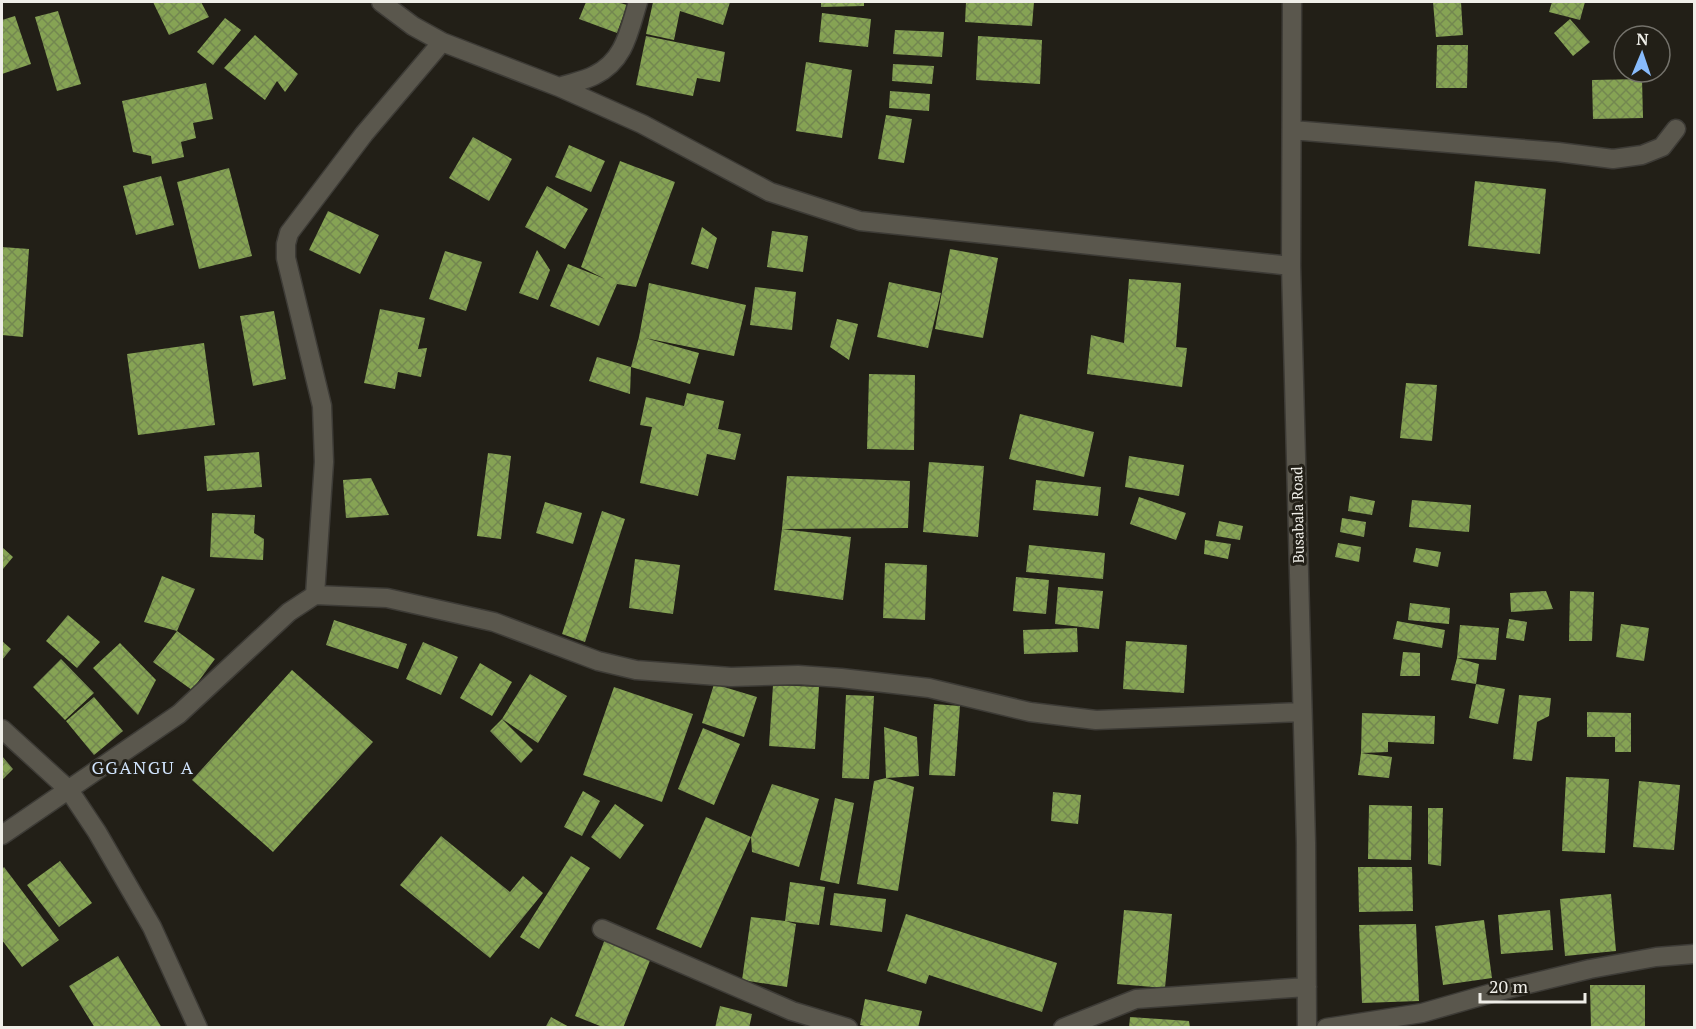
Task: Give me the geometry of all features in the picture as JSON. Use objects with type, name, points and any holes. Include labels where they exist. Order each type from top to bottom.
[{"type":"street","points":[[381,2],[413,26],[442,42],[559,87],[642,124],[770,192],[860,221],[1292,266]]},
{"type":"street","points":[[559,87],[594,76],[610,65],[622,50],[638,2]]},
{"type":"street","name":"Busabala Road","points":[[1292,2],[1292,266],[1306,843],[1307,1028]]},
{"type":"street","points":[[315,595],[324,462],[322,406],[286,258],[286,244],[289,233],[364,134],[442,42]]},
{"type":"street","points":[[1292,130],[1547,151],[1613,159],[1641,155],[1662,147],[1676,129]]},
{"type":"street","points":[[2,835],[179,714],[289,612],[315,595],[387,598],[494,622],[598,661],[636,670],[731,677],[798,675],[841,678],[929,688],[1030,712],[1095,720],[1302,712]]},
{"type":"street","points":[[2,729],[69,790],[97,832],[152,927],[198,1028]]},
{"type":"street","points":[[602,929],[790,1019],[848,1028]]},
{"type":"street","points":[[1326,1028],[1422,1013],[1590,969],[1656,957],[1695,954]]},
{"type":"street","points":[[1063,1028],[1136,999],[1307,987]]},
{"type":"building","points":[[153,2],[201,2],[209,17],[169,35]]},
{"type":"building","points":[[586,2],[617,2],[627,5],[617,33],[579,19]]},
{"type":"building","points":[[653,2],[730,2],[723,25],[680,11],[674,40],[646,34]]},
{"type":"building","points":[[821,2],[864,2],[864,6],[821,7]]},
{"type":"building","points":[[966,2],[1034,2],[1032,26],[965,22]]},
{"type":"building","points":[[1433,2],[1461,2],[1463,35],[1436,37]]},
{"type":"building","points":[[1552,2],[1585,2],[1580,20],[1549,12]]},
{"type":"building","points":[[58,11],[81,84],[57,91],[35,17]]},
{"type":"building","points":[[822,13],[871,19],[868,47],[819,42]]},
{"type":"building","points":[[15,16],[31,64],[2,74],[2,20]]},
{"type":"building","points":[[225,18],[241,30],[213,65],[197,52]]},
{"type":"building","points":[[1570,19],[1590,42],[1573,56],[1554,33]]},
{"type":"building","points":[[895,30],[944,32],[942,57],[893,54]]},
{"type":"building","points":[[255,35],[298,74],[285,92],[277,81],[265,100],[224,68]]},
{"type":"building","points":[[646,36],[725,52],[720,82],[697,78],[693,96],[636,85]]},
{"type":"building","points":[[978,36],[1042,40],[1040,84],[976,80]]},
{"type":"building","points":[[1437,45],[1468,45],[1467,88],[1436,88]]},
{"type":"building","points":[[806,62],[852,70],[842,138],[796,131]]},
{"type":"building","points":[[893,64],[934,66],[932,84],[892,81]]},
{"type":"building","points":[[1592,80],[1612,80],[1612,84],[1642,84],[1643,118],[1593,119]]},
{"type":"building","points":[[206,83],[213,119],[193,123],[196,138],[181,142],[184,157],[152,164],[151,156],[133,152],[122,101]]},
{"type":"building","points":[[890,91],[930,94],[929,111],[889,108]]},
{"type":"building","points":[[886,115],[912,119],[904,163],[878,159]]},
{"type":"building","points":[[473,137],[512,159],[489,201],[449,178]]},
{"type":"building","points":[[569,145],[605,161],[591,192],[555,177]]},
{"type":"building","points":[[620,161],[675,182],[636,287],[617,284],[599,326],[550,306],[568,264],[605,279],[581,267]]},
{"type":"building","points":[[229,168],[252,256],[199,269],[177,182]]},
{"type":"building","points":[[161,176],[174,225],[136,235],[123,186]]},
{"type":"building","points":[[1475,181],[1546,189],[1540,254],[1468,246]]},
{"type":"building","points":[[547,186],[588,209],[565,249],[525,227]]},
{"type":"building","points":[[328,211],[379,235],[360,274],[309,250]]},
{"type":"building","points":[[702,227],[717,238],[708,269],[691,264]]},
{"type":"building","points":[[772,231],[808,236],[803,272],[767,267]]},
{"type":"building","points":[[2,247],[29,249],[23,337],[2,335]]},
{"type":"building","points":[[950,249],[998,258],[983,338],[935,329]]},
{"type":"building","points":[[537,250],[550,270],[538,300],[519,293]]},
{"type":"building","points":[[445,251],[482,262],[466,311],[429,299]]},
{"type":"building","points":[[1129,279],[1181,283],[1176,347],[1187,348],[1182,387],[1087,374],[1091,335],[1124,343]]},
{"type":"building","points":[[889,282],[941,293],[928,348],[877,337]]},
{"type":"building","points":[[649,283],[746,305],[734,356],[645,338],[699,353],[690,384],[631,367]]},
{"type":"building","points":[[755,287],[796,292],[792,330],[750,325]]},
{"type":"building","points":[[380,309],[425,318],[418,349],[427,348],[421,377],[398,372],[395,389],[364,383]]},
{"type":"building","points":[[274,311],[286,379],[253,386],[240,316]]},
{"type":"building","points":[[837,319],[858,324],[849,360],[830,347]]},
{"type":"building","points":[[204,343],[215,425],[138,435],[127,354]]},
{"type":"building","points":[[597,357],[631,367],[630,394],[589,381]]},
{"type":"building","points":[[869,374],[915,375],[914,450],[867,449]]},
{"type":"building","points":[[1406,383],[1437,385],[1432,441],[1400,438]]},
{"type":"building","points":[[687,393],[724,401],[718,429],[741,434],[735,460],[707,454],[698,496],[640,483],[652,427],[640,425],[646,397],[684,406]]},
{"type":"building","points":[[1020,414],[1094,432],[1084,477],[1009,459]]},
{"type":"building","points":[[259,452],[262,487],[207,491],[204,456]]},
{"type":"building","points":[[488,453],[511,456],[501,539],[477,536]]},
{"type":"building","points":[[1129,456],[1184,465],[1179,496],[1125,487]]},
{"type":"building","points":[[929,462],[984,466],[978,537],[923,532]]},
{"type":"building","points":[[787,476],[910,481],[908,528],[782,529]]},
{"type":"building","points":[[371,478],[389,515],[346,518],[343,480]]},
{"type":"building","points":[[1036,480],[1101,487],[1098,516],[1033,510]]},
{"type":"building","points":[[1350,496],[1375,501],[1372,515],[1348,511]]},
{"type":"building","points":[[1139,497],[1186,513],[1176,540],[1130,524]]},
{"type":"building","points":[[1412,500],[1471,505],[1469,532],[1409,527]]},
{"type":"building","points":[[545,502],[582,513],[573,544],[536,533]]},
{"type":"building","points":[[602,511],[625,519],[585,642],[562,634]]},
{"type":"building","points":[[212,513],[255,515],[254,533],[264,539],[263,560],[210,557]]},
{"type":"building","points":[[1342,518],[1366,522],[1364,537],[1340,532]]},
{"type":"building","points":[[1219,521],[1243,526],[1240,540],[1216,536]]},
{"type":"building","points":[[782,529],[851,537],[843,600],[774,590]]},
{"type":"building","points":[[1205,540],[1231,544],[1228,559],[1204,554]]},
{"type":"building","points":[[1338,543],[1361,547],[1359,562],[1335,557]]},
{"type":"building","points":[[1029,545],[1105,553],[1103,579],[1026,572]]},
{"type":"building","points":[[2,547],[13,557],[3,569],[2,567]]},
{"type":"building","points":[[1416,548],[1441,552],[1438,567],[1413,562]]},
{"type":"building","points":[[635,559],[680,565],[673,614],[629,608]]},
{"type":"building","points":[[885,563],[927,565],[925,620],[883,618]]},
{"type":"building","points":[[162,576],[195,589],[177,631],[144,622]]},
{"type":"building","points":[[1016,577],[1049,580],[1046,614],[1013,611]]},
{"type":"building","points":[[1058,587],[1103,591],[1099,629],[1055,624]]},
{"type":"building","points":[[1546,591],[1553,609],[1511,612],[1510,593]]},
{"type":"building","points":[[1570,591],[1594,592],[1592,641],[1569,641]]},
{"type":"building","points":[[1410,603],[1450,608],[1449,624],[1408,620]]},
{"type":"building","points":[[68,615],[100,642],[77,668],[46,641]]},
{"type":"building","points":[[1509,619],[1527,622],[1524,641],[1506,638]]},
{"type":"building","points":[[334,620],[407,644],[398,669],[326,645]]},
{"type":"building","points":[[1397,621],[1445,630],[1442,648],[1393,639]]},
{"type":"building","points":[[1621,624],[1649,628],[1644,661],[1616,657]]},
{"type":"building","points":[[1460,625],[1499,628],[1496,660],[1457,658]]},
{"type":"building","points":[[1077,628],[1078,652],[1024,654],[1023,630]]},
{"type":"building","points":[[177,631],[215,659],[192,690],[153,662]]},
{"type":"building","points":[[2,641],[11,649],[2,660]]},
{"type":"building","points":[[1126,641],[1187,645],[1184,693],[1123,689]]},
{"type":"building","points":[[423,642],[458,657],[441,695],[406,679]]},
{"type":"building","points":[[120,643],[156,680],[138,715],[93,668]]},
{"type":"building","points":[[1403,652],[1420,653],[1420,676],[1400,676]]},
{"type":"building","points":[[1457,658],[1479,664],[1476,684],[1451,680]]},
{"type":"building","points":[[61,659],[94,693],[65,720],[33,687]]},
{"type":"building","points":[[480,663],[512,682],[492,716],[460,698]]},
{"type":"building","points":[[292,670],[373,742],[273,852],[192,780]]},
{"type":"building","points":[[530,674],[567,696],[538,743],[502,719]]},
{"type":"building","points":[[714,684],[757,697],[744,737],[702,723]]},
{"type":"building","points":[[1476,684],[1505,689],[1498,724],[1469,718]]},
{"type":"building","points":[[773,685],[819,687],[815,749],[769,746]]},
{"type":"building","points":[[614,687],[693,714],[662,802],[583,775]]},
{"type":"building","points":[[846,695],[874,696],[869,779],[842,778]]},
{"type":"building","points":[[1519,695],[1551,698],[1549,716],[1537,722],[1532,761],[1513,759]]},
{"type":"building","points":[[94,697],[123,731],[94,755],[66,721]]},
{"type":"building","points":[[934,704],[960,706],[955,776],[929,775]]},
{"type":"building","points":[[1587,712],[1631,713],[1631,752],[1615,752],[1615,737],[1587,737]]},
{"type":"building","points":[[1362,713],[1435,716],[1434,744],[1388,742],[1388,752],[1361,753]]},
{"type":"building","points":[[502,719],[533,750],[521,763],[490,731]]},
{"type":"building","points":[[884,727],[917,737],[919,776],[886,778]]},
{"type":"building","points":[[703,728],[740,744],[714,805],[678,789]]},
{"type":"building","points":[[1361,753],[1392,757],[1389,778],[1358,775]]},
{"type":"building","points":[[2,756],[13,769],[2,780]]},
{"type":"building","points":[[1566,777],[1609,779],[1605,853],[1562,851]]},
{"type":"building","points":[[886,778],[914,787],[898,891],[857,884],[874,781]]},
{"type":"building","points":[[1639,781],[1680,785],[1674,850],[1633,847]]},
{"type":"building","points":[[772,784],[819,799],[799,867],[752,852],[751,837]]},
{"type":"building","points":[[583,791],[600,801],[582,836],[564,827]]},
{"type":"building","points":[[1053,792],[1081,795],[1078,824],[1051,821]]},
{"type":"building","points":[[835,798],[854,803],[839,884],[820,880]]},
{"type":"building","points":[[615,804],[644,825],[620,859],[591,837]]},
{"type":"building","points":[[1369,805],[1412,806],[1411,860],[1368,859]]},
{"type":"building","points":[[1428,808],[1443,808],[1441,866],[1428,864]]},
{"type":"building","points":[[706,817],[751,837],[701,948],[656,929]]},
{"type":"building","points":[[441,836],[510,892],[523,876],[543,893],[490,958],[400,885]]},
{"type":"building","points":[[571,856],[590,868],[539,949],[520,937]]},
{"type":"building","points":[[60,861],[92,903],[59,927],[27,885]]},
{"type":"building","points":[[4,867],[59,940],[22,967],[2,940],[2,869]]},
{"type":"building","points":[[1358,867],[1412,867],[1413,911],[1359,912]]},
{"type":"building","points":[[790,882],[825,887],[819,925],[785,921]]},
{"type":"building","points":[[834,893],[886,899],[882,932],[830,925]]},
{"type":"building","points":[[1611,894],[1616,951],[1565,956],[1560,899]]},
{"type":"building","points":[[1124,910],[1172,914],[1165,988],[1117,984]]},
{"type":"building","points":[[1550,910],[1553,950],[1501,954],[1498,915]]},
{"type":"building","points":[[906,914],[1057,963],[1042,1012],[929,975],[926,984],[887,971]]},
{"type":"building","points":[[751,917],[796,924],[787,987],[742,980]]},
{"type":"building","points":[[1484,920],[1492,978],[1443,985],[1435,926]]},
{"type":"building","points":[[1416,924],[1419,1001],[1362,1003],[1359,925]]},
{"type":"building","points":[[605,939],[651,958],[623,1028],[605,1028],[575,1016]]},
{"type":"building","points":[[118,956],[162,1028],[95,1028],[69,986]]},
{"type":"building","points":[[1590,985],[1645,985],[1645,1028],[1591,1028]]},
{"type":"building","points":[[865,999],[922,1011],[918,1028],[873,1028],[860,1025]]},
{"type":"building","points":[[720,1006],[752,1014],[749,1028],[715,1028]]},
{"type":"building","points":[[551,1017],[571,1028],[545,1028]]},
{"type":"building","points":[[1130,1017],[1189,1021],[1190,1028],[1129,1028]]},
{"type":"district","name":"GGANGU A","points":[[143,767]]}]
